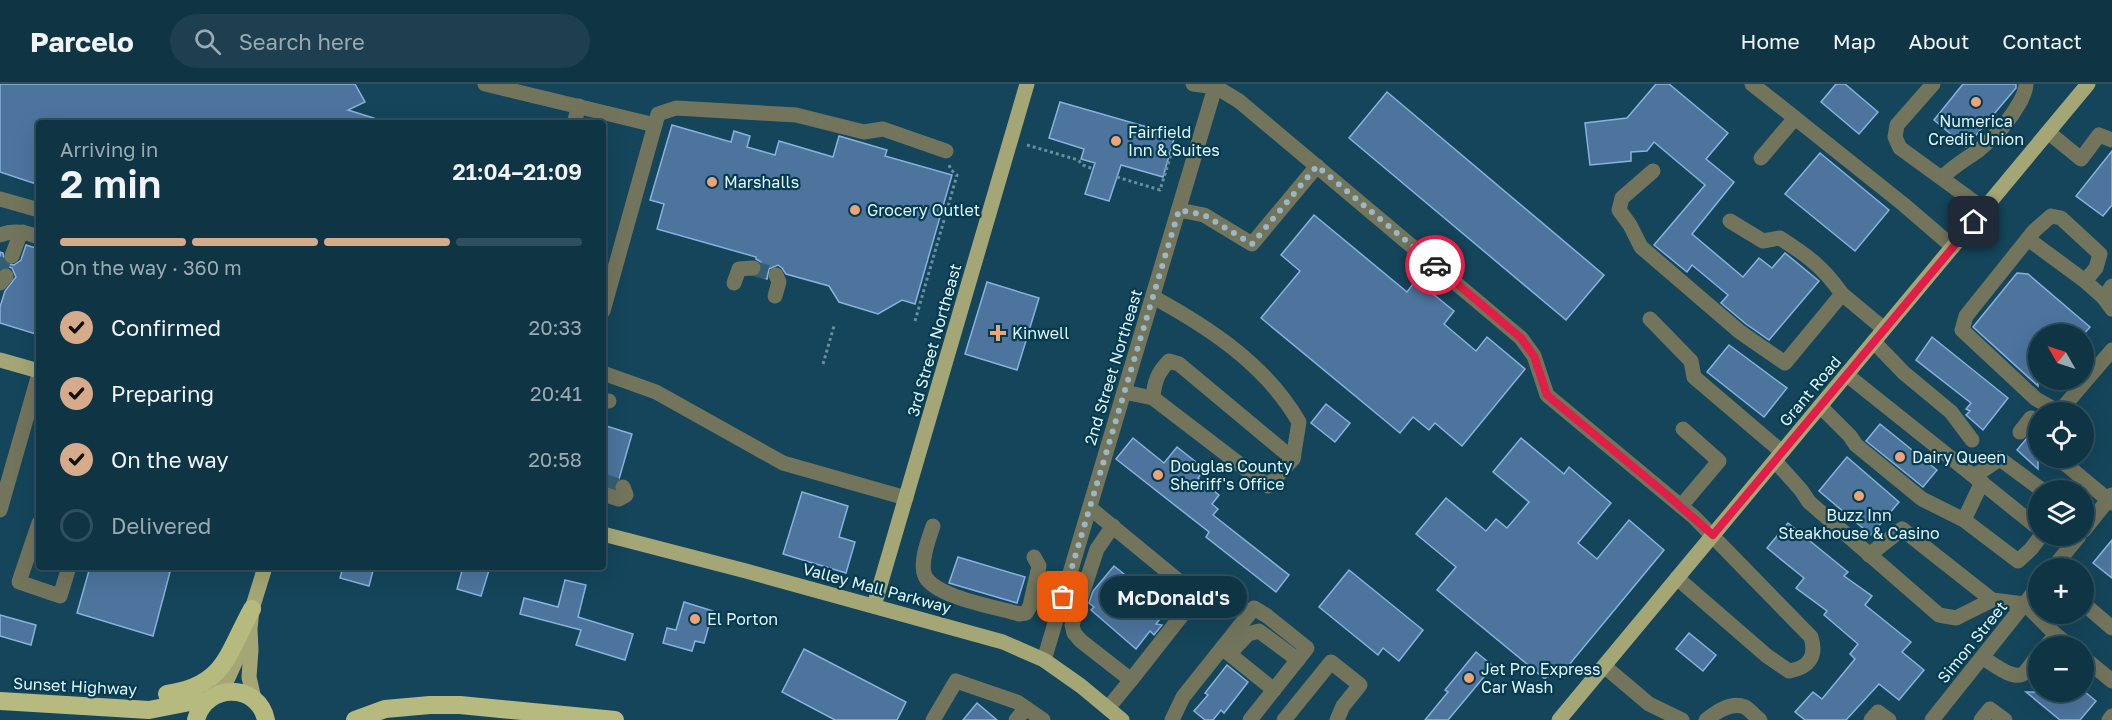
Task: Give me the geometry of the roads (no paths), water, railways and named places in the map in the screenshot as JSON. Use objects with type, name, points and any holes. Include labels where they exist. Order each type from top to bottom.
[{"type":"highway","points":[[104,707],[181,693],[211,680],[228,658],[252,609]]},
{"type":"highway","name":"Sunset Highway","points":[[0,701],[149,710],[236,691],[266,713]]},
{"type":"highway","points":[[196,720],[198,712],[211,698]]},
{"type":"highway","points":[[355,720],[385,709],[430,705],[460,705],[615,720]]},
{"type":"highway","points":[[104,707],[125,720]]},
{"type":"highway","name":"Sunset Highway","points":[[149,710],[171,720]]},
{"type":"main road","name":"3rd Street Northeast","points":[[874,606],[1027,84]]},
{"type":"main road","name":"Grant Road","points":[[1559,720],[2088,84]]},
{"type":"main road","points":[[1,362],[36,371]]},
{"type":"main road","name":"Valley Mall Parkway","points":[[606,535],[1003,642],[1044,660],[1122,720]]},
{"type":"main road","points":[[264,570],[252,609],[249,677],[266,713]]},
{"type":"main road","points":[[211,698],[228,678],[250,629]]},
{"type":"street","points":[[485,84],[655,125]]},
{"type":"street","points":[[1193,84],[1216,85],[1239,101],[1521,338],[1534,356],[1547,395],[1713,535],[1811,637],[1814,655],[1799,670],[1789,671],[1767,656],[1677,578]]},
{"type":"street","points":[[1752,84],[1903,204],[1953,247]]},
{"type":"street","points":[[1933,84],[1897,124],[1895,137],[1900,148],[1984,209]]},
{"type":"street","points":[[1942,178],[1950,169],[1978,151],[1996,135],[2015,111],[2026,90],[2026,84]]},
{"type":"street","name":"2nd Street Northeast","points":[[1044,660],[1216,85]]},
{"type":"street","points":[[575,120],[579,106]]},
{"type":"street","points":[[606,300],[658,114],[676,108],[796,115],[864,132],[883,129],[946,152]]},
{"type":"street","points":[[1761,158],[1795,118]]},
{"type":"street","points":[[2048,132],[2081,159],[2099,135],[2108,136],[2112,140]]},
{"type":"street","points":[[1179,210],[1204,215],[1252,244],[1317,166]]},
{"type":"street","points":[[1653,171],[1622,198],[1619,210],[1641,247],[1740,332],[1785,363],[1842,294]]},
{"type":"street","points":[[0,199],[36,209]]},
{"type":"street","points":[[2085,281],[2096,268],[2100,254],[2061,218],[2051,216],[2028,239],[1966,316],[1962,330],[2036,399],[2059,412],[2112,350]]},
{"type":"street","points":[[1730,221],[1763,241],[1780,238],[1811,257],[1830,276],[1842,294],[1884,329]]},
{"type":"street","points":[[11,233],[36,237]]},
{"type":"street","points":[[6,253],[19,237],[11,233]]},
{"type":"street","points":[[2028,239],[2109,298]]},
{"type":"street","points":[[734,283],[739,269],[753,268]]},
{"type":"street","points":[[775,296],[779,282],[776,275]]},
{"type":"street","points":[[1124,392],[1153,398],[1268,486],[1293,459],[1299,422],[1287,400],[1247,358],[1203,327],[1153,297]]},
{"type":"street","points":[[1650,320],[1691,361],[1694,377],[1779,457],[1809,502],[1939,615],[1956,618],[1992,600]]},
{"type":"street","points":[[1874,342],[1904,373],[1951,412],[1972,440]]},
{"type":"street","points":[[1153,398],[1154,384],[1161,370],[1170,361],[1179,364],[1293,459]]},
{"type":"street","points":[[606,374],[656,392],[783,463],[906,498]]},
{"type":"street","points":[[1847,375],[2028,520]]},
{"type":"street","points":[[0,510],[36,383]]},
{"type":"street","points":[[1820,406],[1856,445],[1922,499],[1964,520],[2018,561],[2033,546]]},
{"type":"street","points":[[2020,432],[2028,422]]},
{"type":"street","points":[[1681,506],[1719,461],[1683,429]]},
{"type":"street","points":[[1964,520],[1977,474],[2000,459],[2028,480]]},
{"type":"street","points":[[2071,468],[2111,500],[2094,519]]},
{"type":"street","points":[[606,495],[619,499],[626,492]]},
{"type":"street","points":[[1090,508],[1191,591],[1194,597],[1107,708]]},
{"type":"street","points":[[933,526],[924,561],[924,574],[933,585],[947,593],[1019,614],[1026,613],[1030,606],[1039,566],[1034,557]]},
{"type":"street","points":[[1113,526],[1097,549],[1072,625],[1074,633],[1081,641],[1131,680]]},
{"type":"street","points":[[1869,555],[1902,529],[1992,600],[2025,604],[2047,636]]},
{"type":"street","points":[[36,532],[19,582],[60,596],[68,570]]},
{"type":"street","points":[[2061,558],[2071,546]]},
{"type":"street","name":"Simon Street","points":[[1932,720],[2028,600]]},
{"type":"street","points":[[1172,720],[1183,698],[1226,651],[1254,608],[1267,616],[1302,654]]},
{"type":"street","points":[[2094,613],[2112,628]]},
{"type":"street","points":[[1226,651],[1253,631],[1259,631],[1302,654],[1323,656],[1360,685],[1343,705],[1336,720]]},
{"type":"street","points":[[1226,651],[1274,690]]},
{"type":"street","points":[[1250,720],[1302,654]]},
{"type":"street","points":[[1983,658],[2016,675],[2022,674],[2028,667]]},
{"type":"street","points":[[1284,720],[1331,662]]},
{"type":"street","points":[[1604,666],[1649,704],[1682,720]]},
{"type":"street","points":[[2094,666],[2112,681]]},
{"type":"street","points":[[933,720],[956,681],[1017,702],[1021,714],[1042,720]]},
{"type":"street","points":[[1706,720],[1719,710],[1733,705],[1745,707],[1760,720]]},
{"type":"street","points":[[1981,720],[1990,709],[2005,720]]},
{"type":"street","points":[[1871,720],[1878,712],[1889,720]]},
{"type":"street","points":[[2109,720],[2112,716]]},
{"type":"tunnel","points":[[0,272],[5,254]]},
{"type":"tunnel","points":[[753,268],[776,275]]},
{"type":"tunnel","points":[[606,482],[623,487]]},
{"type":"place","name":"Numerica Credit Union","points":[[1976,102]]},
{"type":"place","name":"Fairfield Inn & Suites","points":[[1116,141]]},
{"type":"place","name":"Marshalls","points":[[712,182]]},
{"type":"place","name":"Grocery Outlet","points":[[855,210]]},
{"type":"place","name":"Kinwell","points":[[998,333]]},
{"type":"place","name":"Dairy Queen","points":[[1900,457]]},
{"type":"place","name":"Douglas County Sheriff's Office","points":[[1158,475]]},
{"type":"place","name":"Buzz Inn Steakhouse & Casino","points":[[1859,496]]},
{"type":"place","name":"McDonald's","points":[[1063,597]]},
{"type":"place","name":"El Porton","points":[[695,619]]},
{"type":"place","name":"Jet Pro Express Car Wash","points":[[1469,678]]}]
